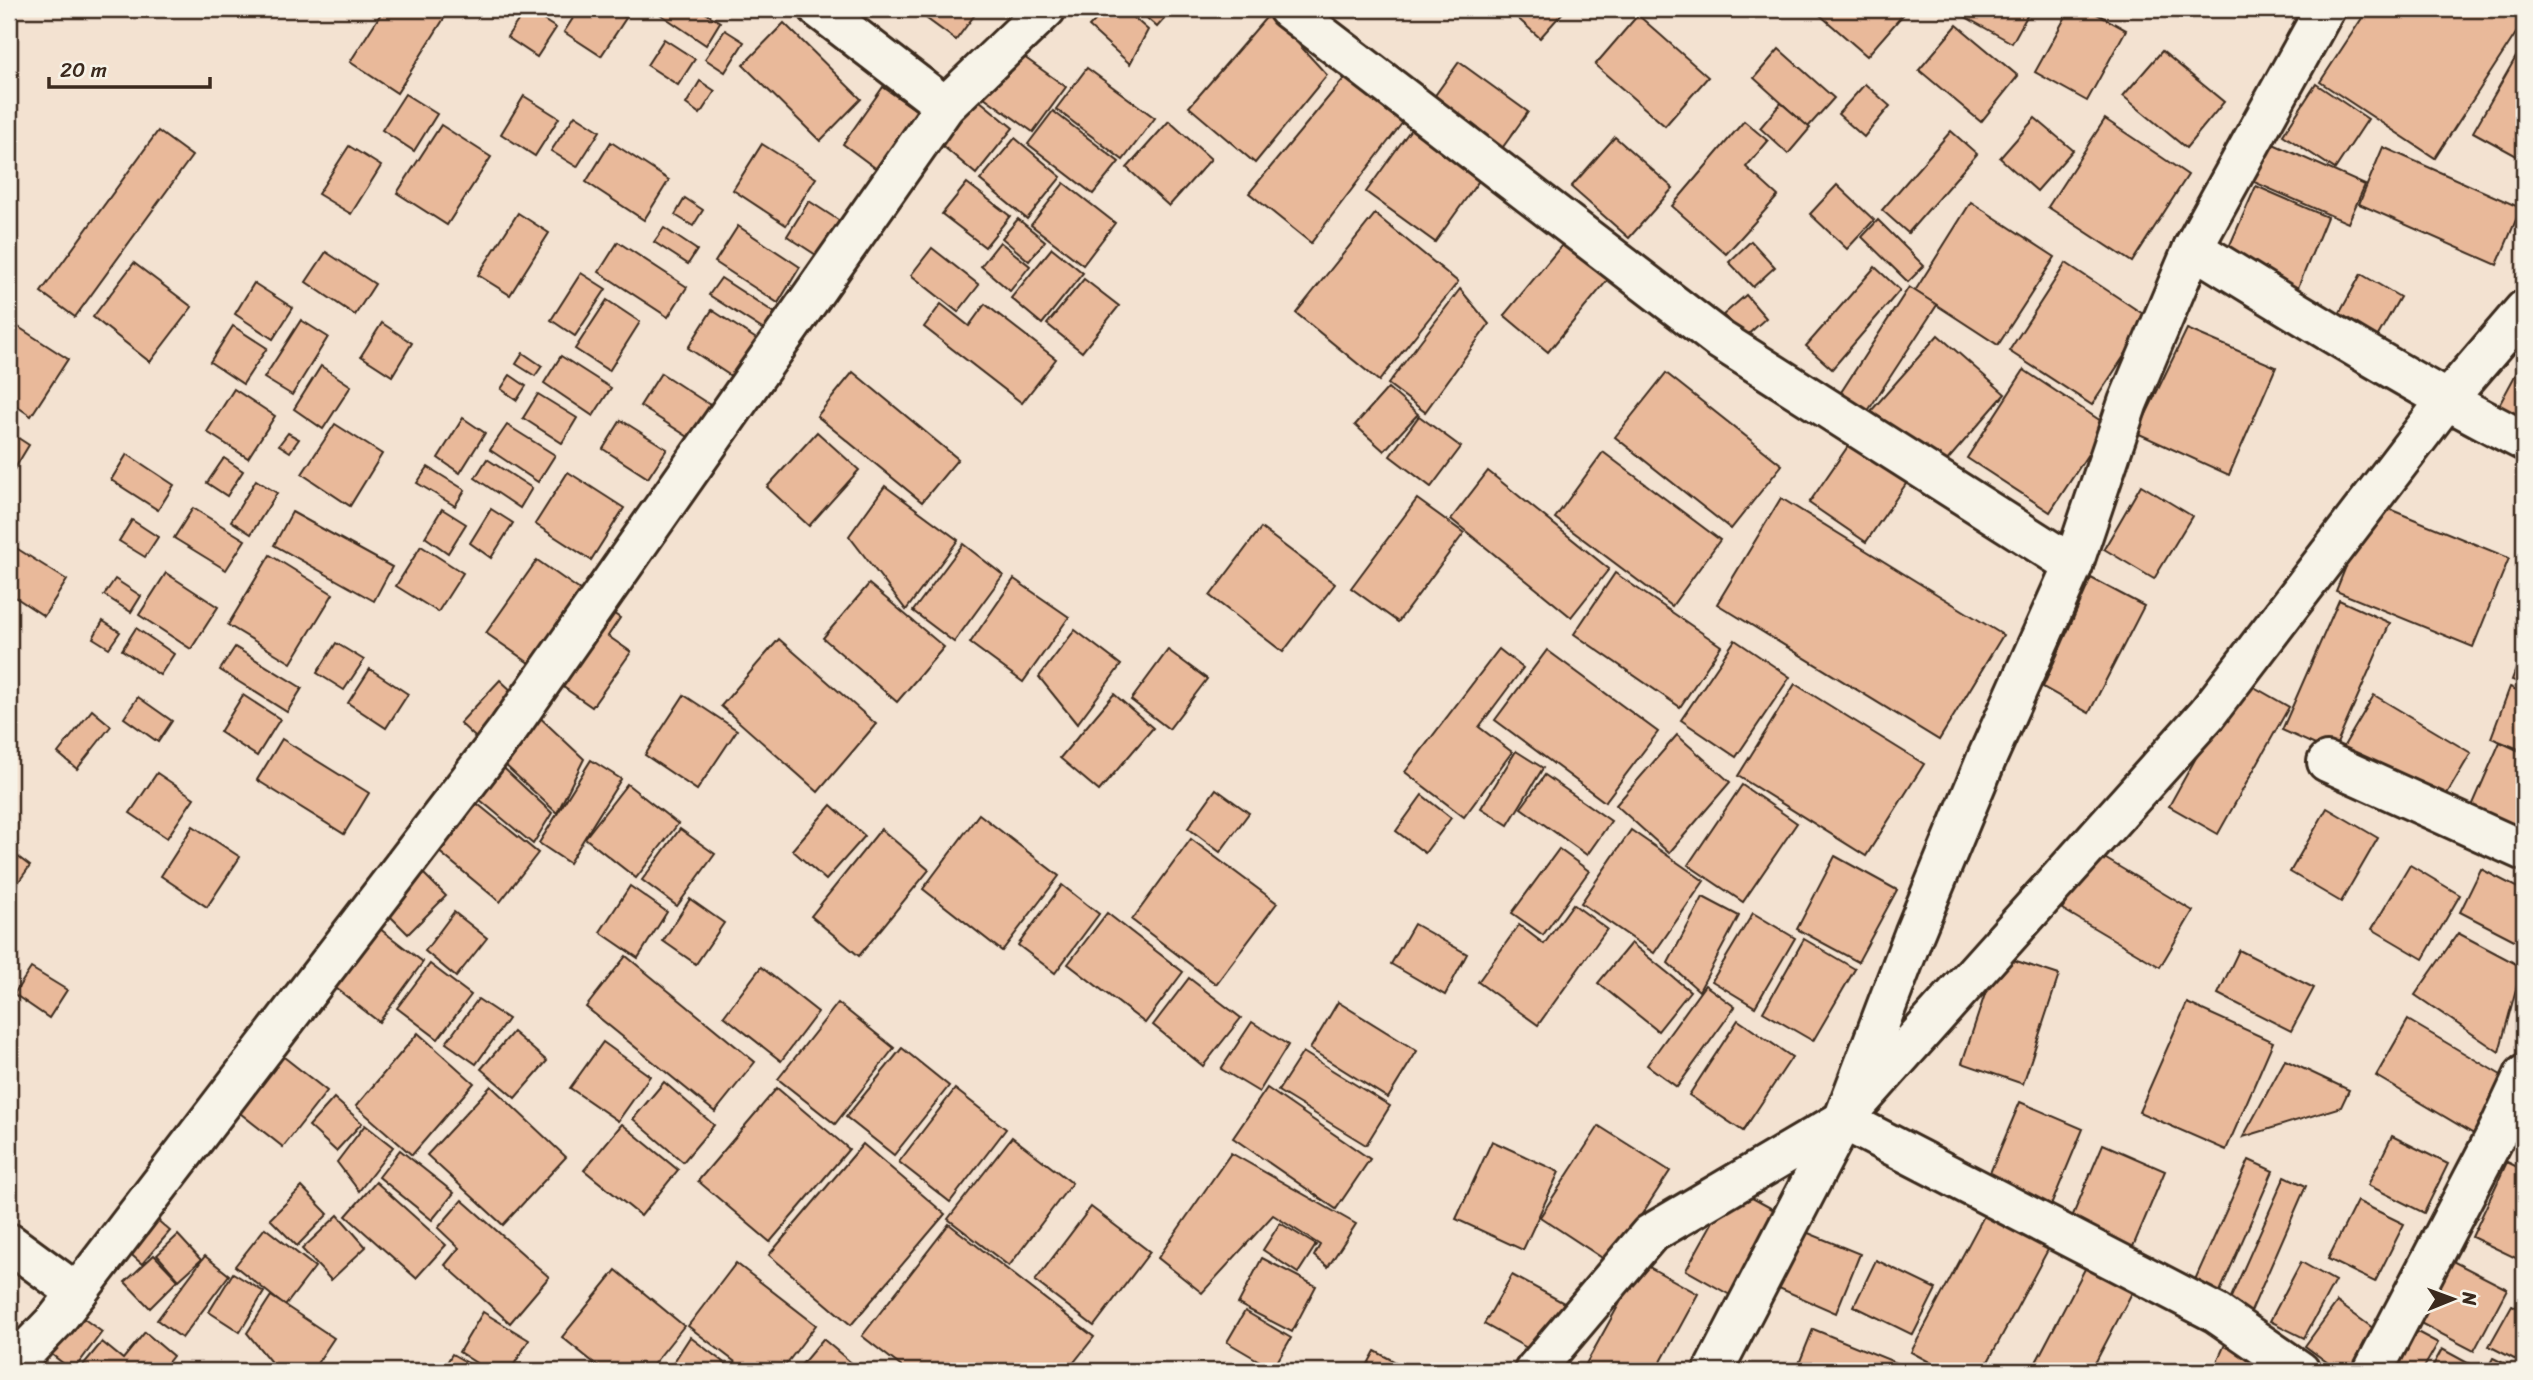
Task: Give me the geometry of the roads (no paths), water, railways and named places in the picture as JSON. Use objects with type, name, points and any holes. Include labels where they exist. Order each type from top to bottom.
[{"type":"street","points":[[819,9],[945,106]]},
{"type":"street","points":[[9,1369],[57,1319],[509,728],[945,106],[1046,9]]},
{"type":"street","points":[[1288,9],[1720,340],[2073,565]]},
{"type":"street","points":[[1713,1371],[1843,1121],[1914,934],[1986,760],[2073,565],[2128,402],[2193,248],[2325,9]]},
{"type":"street","points":[[2193,248],[2446,401],[2524,440]]},
{"type":"street","points":[[1534,1371],[1650,1234],[1843,1121],[2207,714],[2446,401],[2524,310]]},
{"type":"street","points":[[2327,762],[2524,851]]},
{"type":"street","points":[[2373,1371],[2498,1131],[2524,1075]]},
{"type":"street","points":[[1843,1121],[2216,1313],[2300,1371]]},
{"type":"street","points":[[9,1243],[77,1293]]}]
